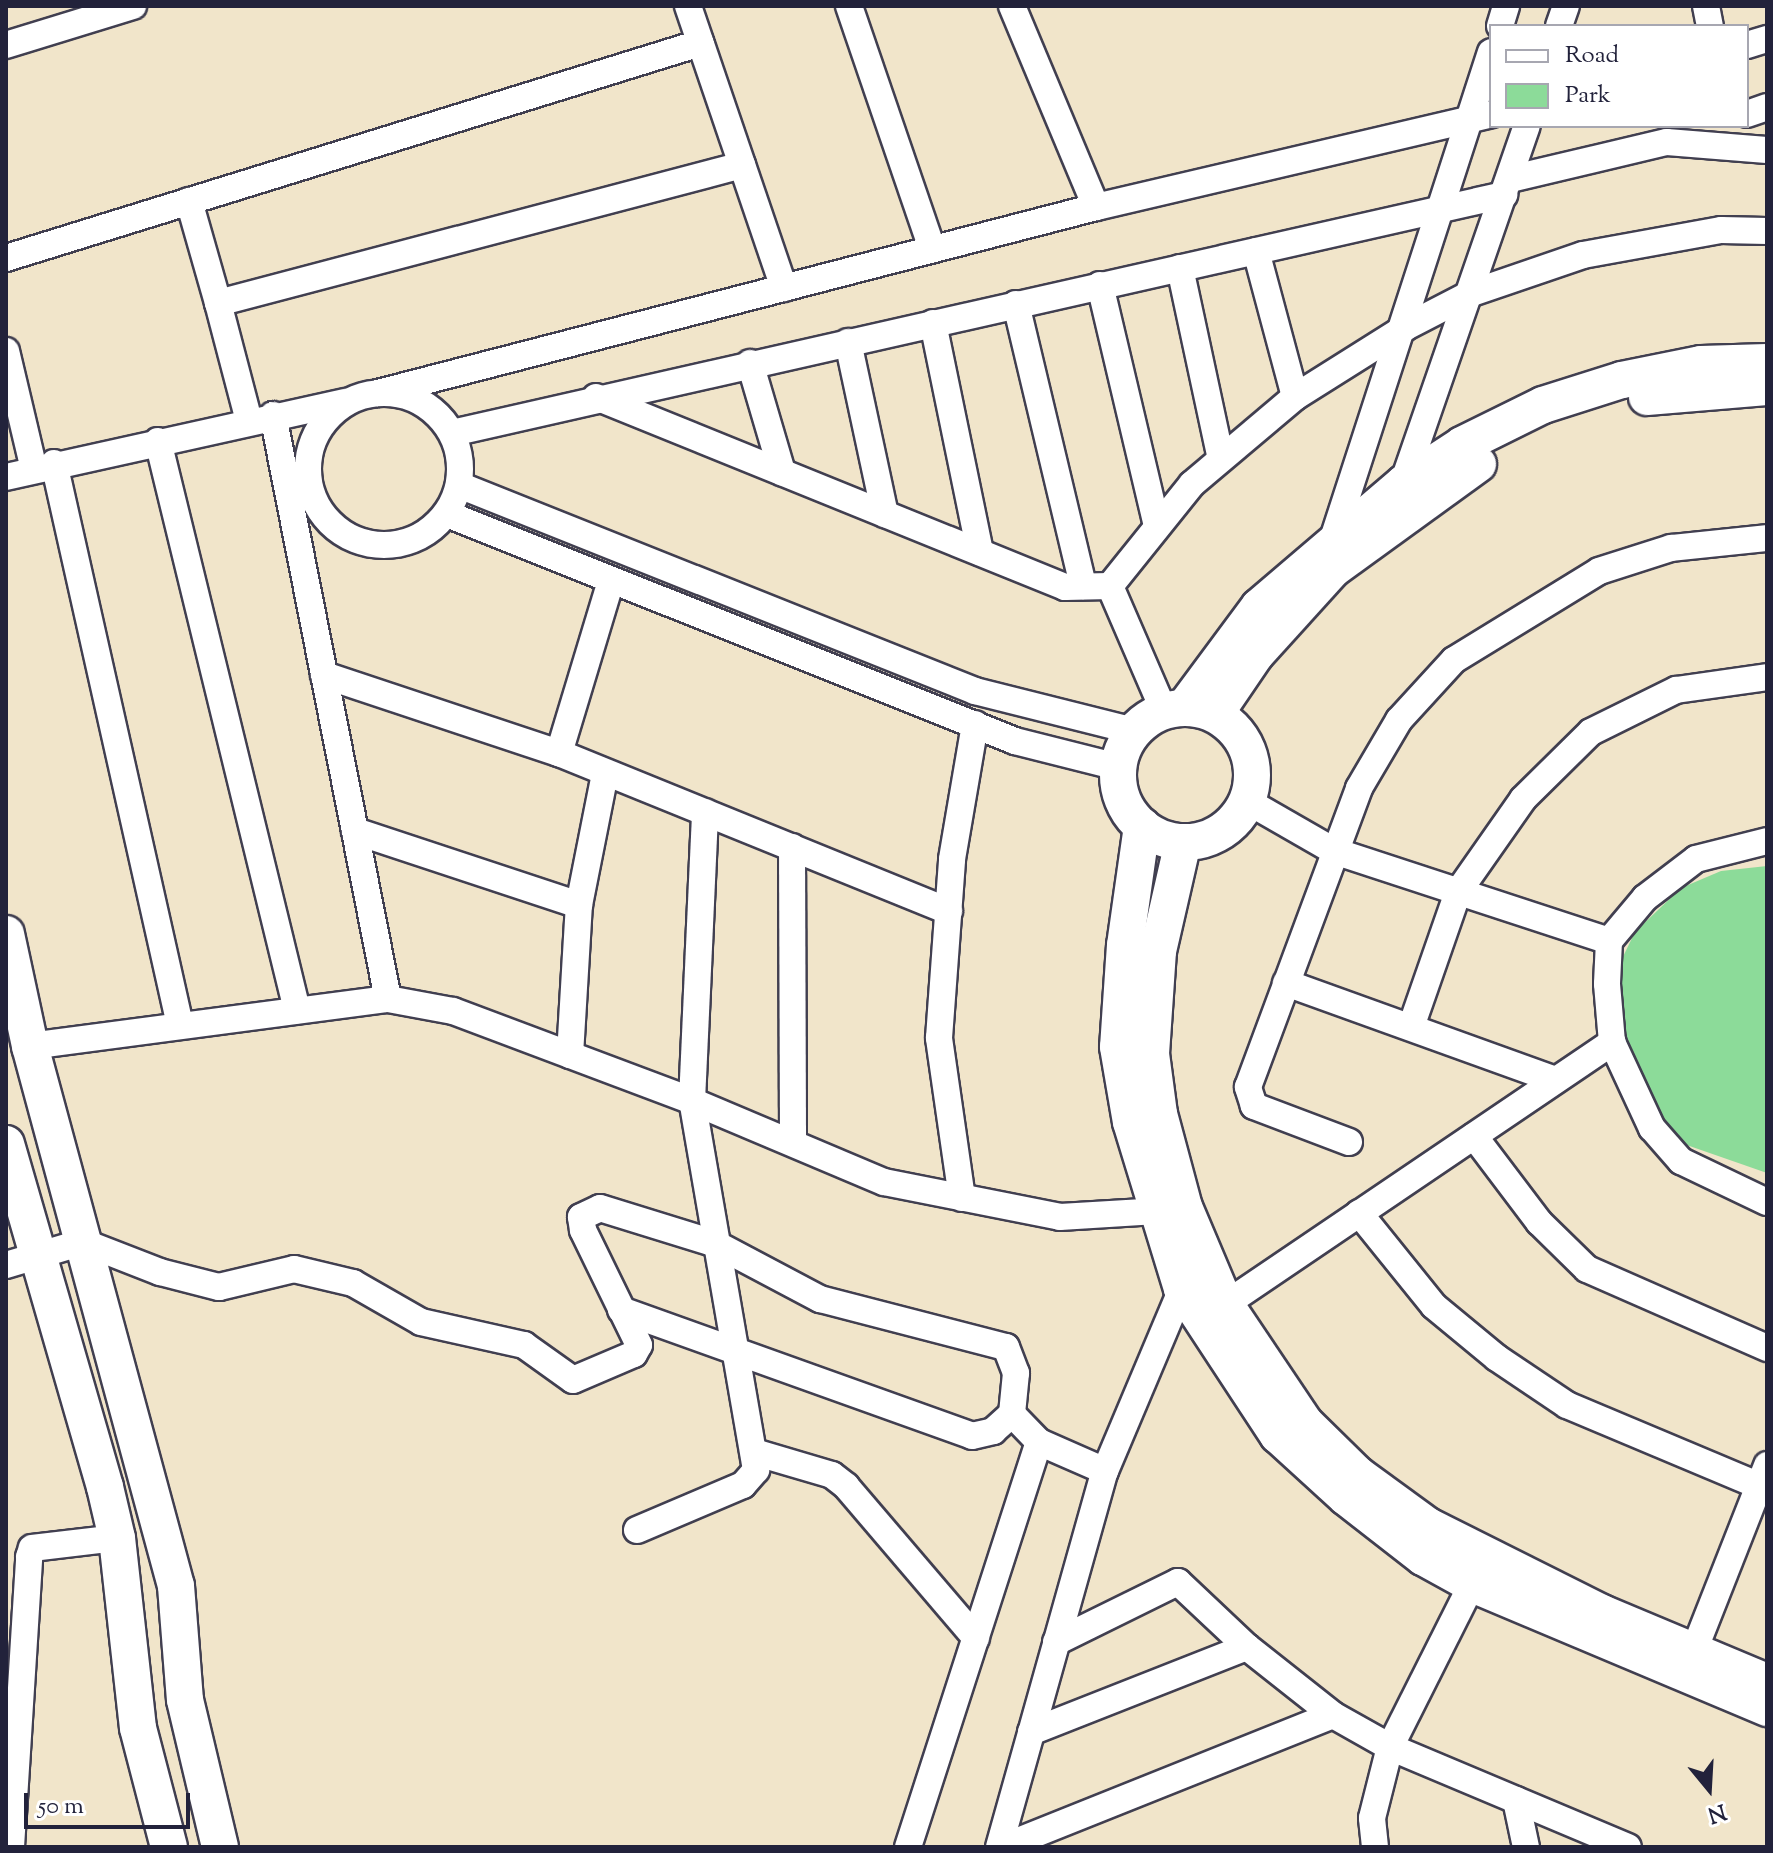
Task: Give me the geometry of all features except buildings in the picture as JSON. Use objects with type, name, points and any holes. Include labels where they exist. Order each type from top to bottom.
[{"type":"street","points":[[6,45],[133,6]]},
{"type":"street","points":[[688,6],[784,288]]},
{"type":"street","points":[[849,6],[932,249]]},
{"type":"street","points":[[1012,6],[1096,207]]},
{"type":"street","points":[[6,258],[700,43]]},
{"type":"street","points":[[1318,586],[1406,327],[1441,210],[1480,118],[1489,64]]},
{"type":"street","points":[[6,477],[44,466],[348,401],[1096,207],[1480,118]]},
{"type":"street","points":[[1387,528],[1472,293],[1526,128]]},
{"type":"street","points":[[452,433],[596,397],[1441,210],[1507,187],[1707,128]]},
{"type":"street","points":[[1667,142],[1767,150]]},
{"type":"street","points":[[218,303],[742,165]]},
{"type":"street","points":[[189,201],[218,303],[261,418],[324,675],[388,999]]},
{"type":"street","points":[[596,397],[1065,587],[1096,586],[1157,526],[1192,484],[1295,397],[1406,327],[1472,293],[1583,255],[1721,230],[1767,231]]},
{"type":"street","points":[[1256,251],[1295,397]]},
{"type":"street","points":[[1180,268],[1221,459]]},
{"type":"street","points":[[1100,285],[1157,526]]},
{"type":"street","points":[[1016,304],[1096,586],[1188,711],[1232,726],[1252,761],[1247,801],[1221,830],[1183,842],[1142,826],[1127,810],[1118,767],[1134,731]]},
{"type":"street","points":[[933,323],[980,552]]},
{"type":"street","points":[[848,342],[885,514]]},
{"type":"street","points":[[6,351],[44,466],[180,1025]]},
{"type":"street","points":[[1188,711],[1259,607],[1404,483],[1462,445],[1556,401],[1622,380],[1701,364],[1767,362]]},
{"type":"street","points":[[750,363],[782,472]]},
{"type":"street","points":[[459,485],[975,691],[1134,731],[1188,711],[1256,654],[1318,586],[1387,528],[1474,466],[1548,428],[1624,400],[1767,387]]},
{"type":"street","points":[[348,401],[324,421],[309,463],[307,479],[317,507],[337,530],[365,543],[395,545],[424,535],[447,514],[459,485],[461,459],[452,433],[433,410],[408,396],[378,393]]},
{"type":"street","points":[[158,441],[297,1010]]},
{"type":"street","points":[[447,514],[1015,741],[1118,767]]},
{"type":"street","points":[[1349,1142],[1254,1106],[1248,1087],[1359,788],[1399,720],[1454,660],[1599,571],[1671,548],[1767,538]]},
{"type":"street","points":[[559,753],[611,581]]},
{"type":"street","points":[[324,675],[559,753],[949,911]]},
{"type":"street","points":[[1411,1027],[1458,892],[1523,799],[1591,732],[1676,690],[1767,677]]},
{"type":"street","points":[[962,1198],[939,1038],[949,911],[975,724]]},
{"type":"street","points":[[570,1055],[579,905],[605,774]]},
{"type":"street","points":[[1247,801],[1334,851],[1609,941]]},
{"type":"street","points":[[637,1530],[743,1485],[756,1470],[692,1101],[705,812]]},
{"type":"street","points":[[1142,826],[1125,945],[1118,1047],[1131,1122],[1212,1314],[1278,1435],[1346,1497],[1423,1557],[1472,1584],[1689,1665],[1767,1682]]},
{"type":"street","points":[[355,831],[579,905]]},
{"type":"street","points":[[1767,841],[1696,859],[1645,898],[1609,941],[1612,1042],[1652,1128],[1681,1161],[1767,1202]]},
{"type":"street","points":[[1001,1847],[1105,1471],[1182,1289],[1151,1054],[1158,951],[1183,842]]},
{"type":"street","points":[[792,847],[793,1143]]},
{"type":"street","points":[[6,934],[30,1046],[176,1586],[185,1700],[220,1847]]},
{"type":"street","points":[[1286,983],[1555,1080]]},
{"type":"street","points":[[30,1046],[388,999],[453,1011],[692,1101],[884,1182],[1060,1217],[1170,1211]]},
{"type":"street","points":[[1212,1314],[1612,1042]]},
{"type":"street","points":[[1474,1136],[1531,1212],[1587,1269],[1767,1348]]},
{"type":"street","points":[[6,1144],[22,1261],[117,1538],[138,1728],[169,1847]]},
{"type":"street","points":[[22,1261],[83,1242],[160,1272],[219,1287],[294,1269],[353,1283],[421,1322],[524,1345],[573,1380],[634,1354],[639,1345],[621,1310],[583,1230],[581,1217],[589,1210],[600,1208],[716,1244],[820,1299],[1006,1347],[1016,1373],[1012,1414],[993,1431],[972,1436],[621,1310]]},
{"type":"street","points":[[1359,1213],[1434,1306],[1497,1358],[1567,1405],[1764,1476],[1759,1520],[1689,1665]]},
{"type":"street","points":[[1182,1289],[1212,1314],[1305,1423],[1358,1475],[1428,1526],[1767,1708]]},
{"type":"street","points":[[1012,1414],[1039,1442],[1105,1471]]},
{"type":"street","points":[[908,1847],[1039,1442]]},
{"type":"street","points":[[754,1452],[832,1475],[846,1486],[976,1638]]},
{"type":"street","points":[[11,1847],[32,1548],[117,1538]]},
{"type":"street","points":[[1056,1642],[1178,1582],[1247,1647],[1333,1715],[1390,1747],[1628,1847]]},
{"type":"street","points":[[1375,1847],[1372,1818],[1390,1747],[1472,1584]]},
{"type":"street","points":[[1031,1732],[1247,1647]]},
{"type":"street","points":[[1001,1847],[1333,1715]]},
{"type":"street","points":[[1516,1800],[1526,1847]]},
{"type":"green space","points":[[1767,866],[1767,1173],[1678,1142],[1622,1077],[1616,971],[1635,932],[1681,888],[1721,871]]}]
